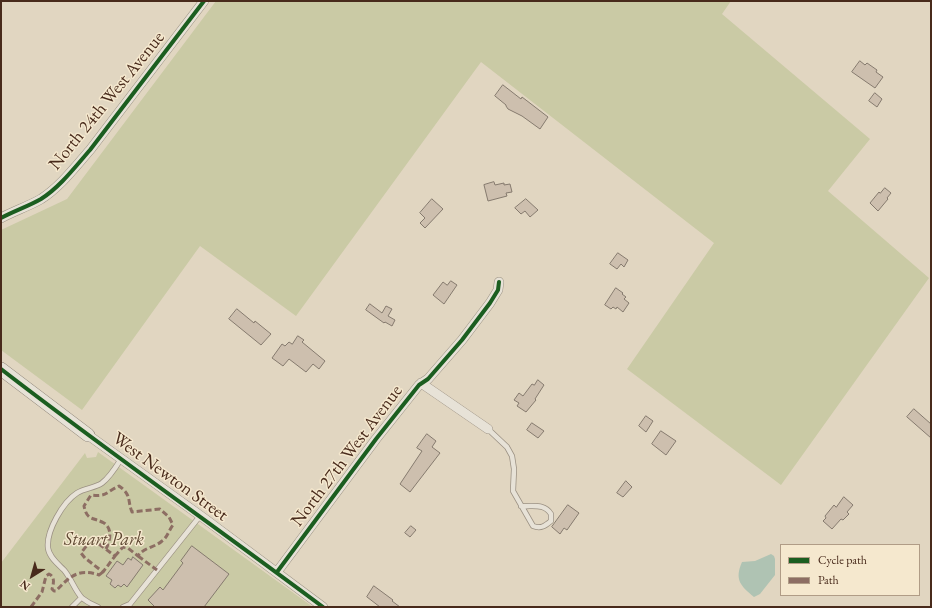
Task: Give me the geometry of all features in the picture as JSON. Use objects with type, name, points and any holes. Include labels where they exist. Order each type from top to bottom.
[{"type":"street","name":"North 24th West Avenue","points":[[1,218],[40,199],[71,173],[204,1]]},
{"type":"street","name":"North 27th West Avenue","points":[[277,572],[376,439],[421,383],[428,379],[462,340],[498,290],[499,282]]},
{"type":"street","name":"West Newton Street","points":[[1,369],[88,435],[323,607]]},
{"type":"street","points":[[421,383],[488,429]]},
{"type":"lane","points":[[488,429],[507,447],[512,456],[514,469],[513,491],[521,506],[533,526],[538,528],[551,521],[551,514],[548,508],[539,506],[521,506]]},
{"type":"lane","points":[[98,607],[81,598],[71,580],[53,559],[48,549],[48,541],[56,518],[68,501],[84,488],[101,484],[121,459]]},
{"type":"lane","points":[[123,607],[130,604],[200,516]]},
{"type":"lane","points":[[72,607],[81,598]]},
{"type":"green space","points":[[216,1],[731,1],[722,14],[870,139],[828,191],[929,278],[781,485],[627,369],[714,243],[481,62],[296,316],[200,246],[82,410],[1,350],[1,230],[67,199]]},
{"type":"green space","name":"Stuart Park","points":[[98,452],[313,607],[1,607],[1,563],[85,453],[87,458],[96,457]]},
{"type":"shaded area","points":[[771,554],[775,559],[775,575],[760,594],[754,597],[742,586],[740,582],[739,574],[742,562],[755,561]]},
{"type":"building","points":[[860,61],[865,65],[867,63],[877,70],[876,72],[883,77],[875,88],[852,72]]},
{"type":"building","points":[[503,85],[521,99],[522,97],[548,117],[540,129],[522,116],[508,109],[506,105],[495,96]]},
{"type":"building","points":[[875,93],[882,99],[877,107],[869,101]]},
{"type":"building","points":[[494,182],[495,185],[504,183],[504,185],[510,184],[512,192],[506,193],[507,196],[488,201],[484,185]]},
{"type":"building","points":[[885,188],[891,193],[878,211],[870,203],[879,192],[880,193]]},
{"type":"building","points":[[432,199],[443,209],[425,228],[420,223],[425,218],[420,213]]},
{"type":"building","points":[[526,199],[538,210],[530,217],[525,211],[521,214],[515,208]]},
{"type":"building","points":[[618,253],[628,260],[624,267],[621,264],[617,269],[610,264]]},
{"type":"building","points":[[451,281],[457,285],[444,304],[433,295],[443,282],[447,285]]},
{"type":"building","points":[[616,288],[623,293],[622,294],[626,297],[624,299],[629,303],[623,312],[617,307],[616,309],[613,307],[611,309],[605,305]]},
{"type":"building","points":[[370,304],[382,313],[386,306],[392,309],[388,316],[395,320],[392,326],[385,322],[384,323],[366,310]]},
{"type":"building","points":[[237,309],[254,323],[255,321],[271,334],[261,345],[229,319]]},
{"type":"building","points":[[298,336],[304,340],[302,342],[325,361],[319,369],[313,364],[306,372],[289,359],[283,366],[272,358],[282,344],[285,346],[289,342],[292,344]]},
{"type":"building","points":[[538,380],[544,385],[535,399],[536,400],[526,412],[517,406],[519,403],[514,400],[519,393],[523,396],[532,384],[534,385]]},
{"type":"building","points":[[914,409],[931,424],[931,438],[907,417]]},
{"type":"building","points":[[646,416],[653,421],[646,432],[639,426]]},
{"type":"building","points":[[532,423],[544,431],[538,438],[527,430]]},
{"type":"building","points":[[661,431],[676,441],[666,455],[652,444]]},
{"type":"building","points":[[427,434],[436,441],[432,447],[440,453],[410,492],[400,484],[422,451],[417,448]]},
{"type":"building","points":[[626,481],[632,487],[623,497],[617,493]]},
{"type":"building","points":[[844,497],[853,505],[847,512],[849,514],[843,520],[841,519],[832,529],[823,521],[834,505],[836,507]]},
{"type":"building","points":[[568,505],[579,513],[567,530],[564,528],[560,534],[552,527]]},
{"type":"building","points":[[411,526],[416,530],[410,537],[405,533]]},
{"type":"building","points":[[192,546],[229,574],[204,607],[155,607],[148,600],[160,587],[163,590],[183,563],[181,561]]},
{"type":"building","points":[[133,557],[143,565],[127,587],[124,584],[121,587],[118,585],[115,588],[110,584],[112,580],[106,576],[117,561],[123,565],[128,558],[131,560]]},
{"type":"building","points":[[374,586],[400,607],[380,607],[367,597]]},
{"type":"marked path","points":[[106,549],[109,542],[109,528],[104,523],[91,518],[85,511],[84,506],[91,495],[103,495],[119,486],[128,495],[132,512],[160,509],[169,517],[173,525],[164,540],[143,551],[138,556],[128,548],[123,547],[115,556]]},
{"type":"marked path","points":[[91,540],[95,541],[115,556],[103,572],[81,553],[91,540]]},
{"type":"marked path","points":[[138,556],[157,570]]},
{"type":"marked path","points":[[31,607],[42,592],[46,576],[49,574],[54,580],[52,589],[56,591],[66,581],[75,575],[86,572],[99,575],[103,572]]},
{"type":"cycle path","points":[[1,218],[32,204],[55,189],[90,150],[204,1]]},
{"type":"cycle path","points":[[277,572],[376,439],[419,385],[428,379],[462,340],[490,303],[498,290],[499,282]]},
{"type":"cycle path","points":[[1,369],[81,430],[323,607]]}]
